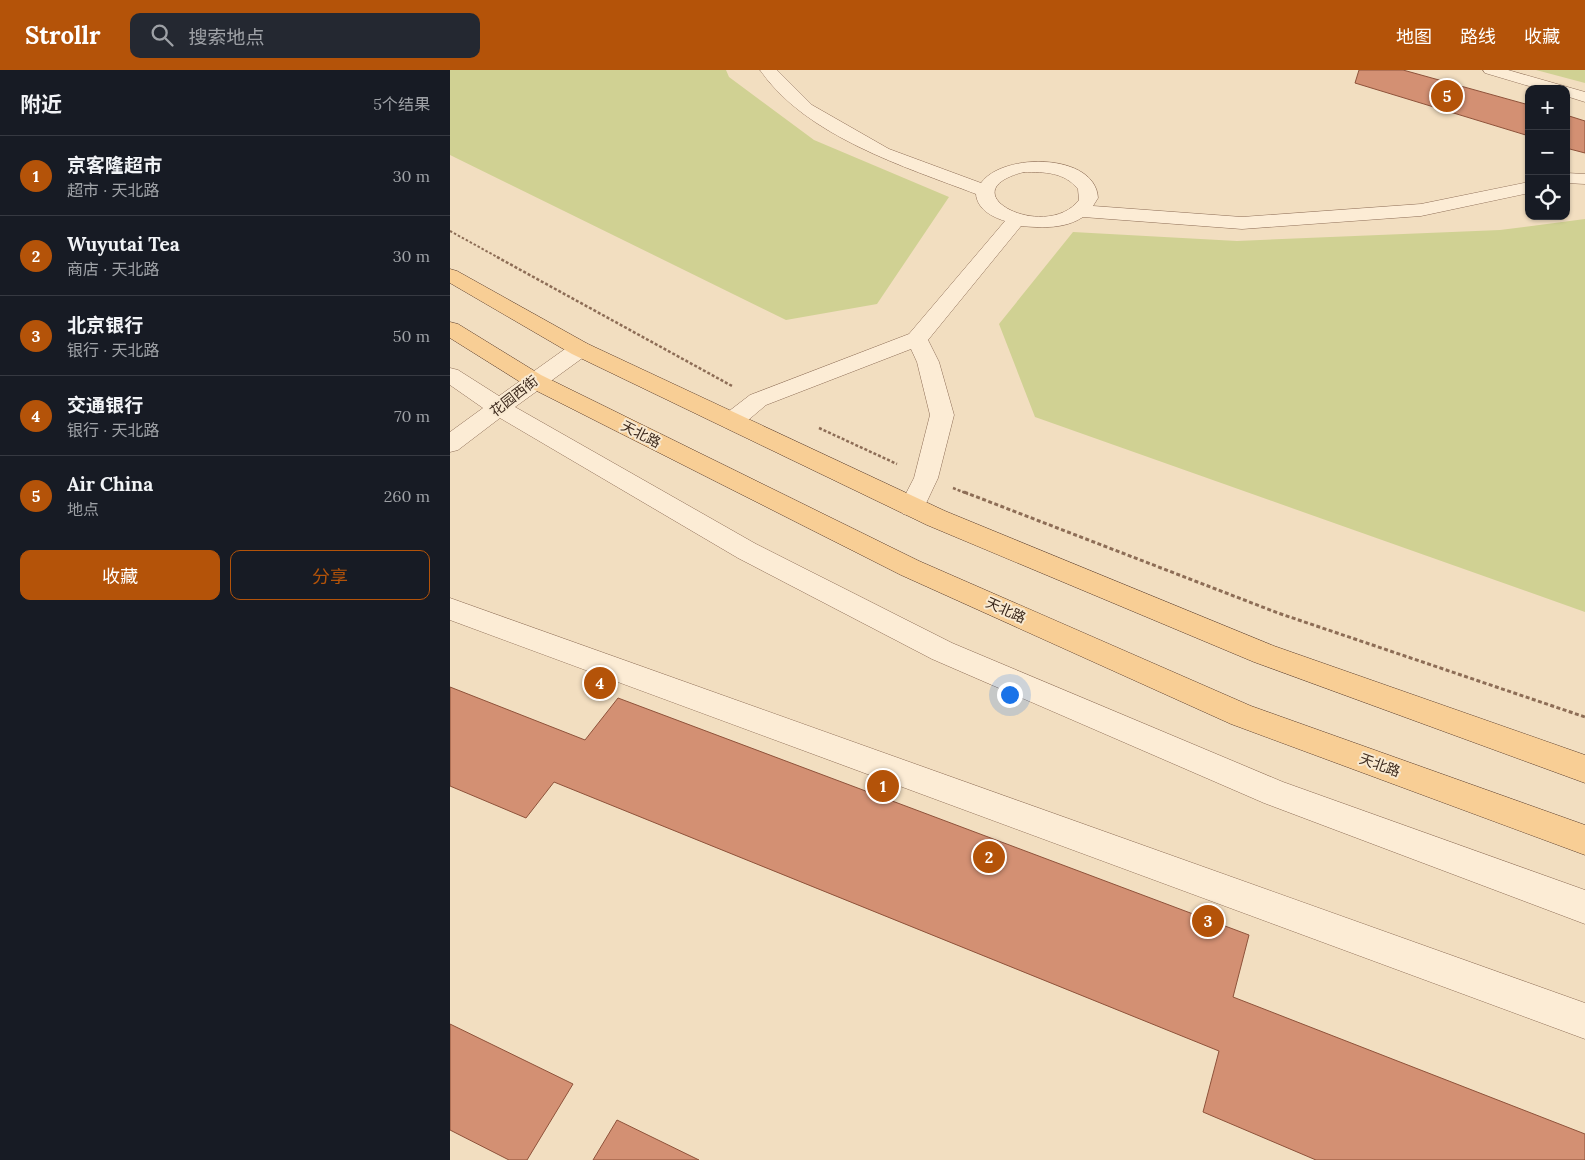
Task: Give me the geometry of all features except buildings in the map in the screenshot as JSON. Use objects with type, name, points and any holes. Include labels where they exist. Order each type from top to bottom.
[{"type":"main road","points":[[450,274],[580,349],[912,507],[1264,654],[1585,769]]},
{"type":"main road","name":"天北路","points":[[450,329],[534,380],[910,568],[1241,715],[1585,840]]},
{"type":"street","points":[[768,70],[806,108],[883,153],[985,192]]},
{"type":"street","points":[[1491,70],[1543,85]]},
{"type":"street","points":[[1570,92],[1585,97]]},
{"type":"street","points":[[1042,166],[1059,169],[1080,179],[1089,191],[1088,200],[1080,211],[1054,221],[1034,222],[1016,220],[995,210],[985,198],[985,192],[990,182],[1004,172],[1024,167],[1042,166]]},
{"type":"street","points":[[1570,178],[1585,179]]},
{"type":"street","points":[[1080,211],[1242,223],[1420,210],[1525,188]]},
{"type":"street","points":[[732,421],[758,400],[917,339],[1016,220]]},
{"type":"street","points":[[912,507],[926,478],[942,415],[928,362],[917,339]]},
{"type":"street","name":"花园西街","points":[[450,444],[500,408],[534,380],[580,349]]},
{"type":"street","points":[[450,375],[500,408],[747,551],[942,651],[1276,793],[1585,907]]},
{"type":"street","points":[[450,609],[1585,1021]]},
{"type":"path","points":[[450,231],[758,400]]},
{"type":"path","points":[[811,424],[926,478],[1278,613],[1585,717]]},
{"type":"green space","points":[[450,70],[726,70],[729,77],[814,140],[949,197],[877,304],[786,320],[450,155]]},
{"type":"green space","points":[[1536,70],[1585,70],[1585,83]]},
{"type":"green space","points":[[1585,219],[1585,612],[1035,417],[999,324],[1073,232],[1237,241],[1500,230]]},
{"type":"place","name":"Air China","points":[[1447,96]]},
{"type":"place","name":"交通银行","points":[[600,683]]},
{"type":"place","name":"京客隆超市","points":[[883,786]]},
{"type":"place","name":"Wuyutai Tea","points":[[989,857]]},
{"type":"place","name":"北京银行","points":[[1208,921]]}]
